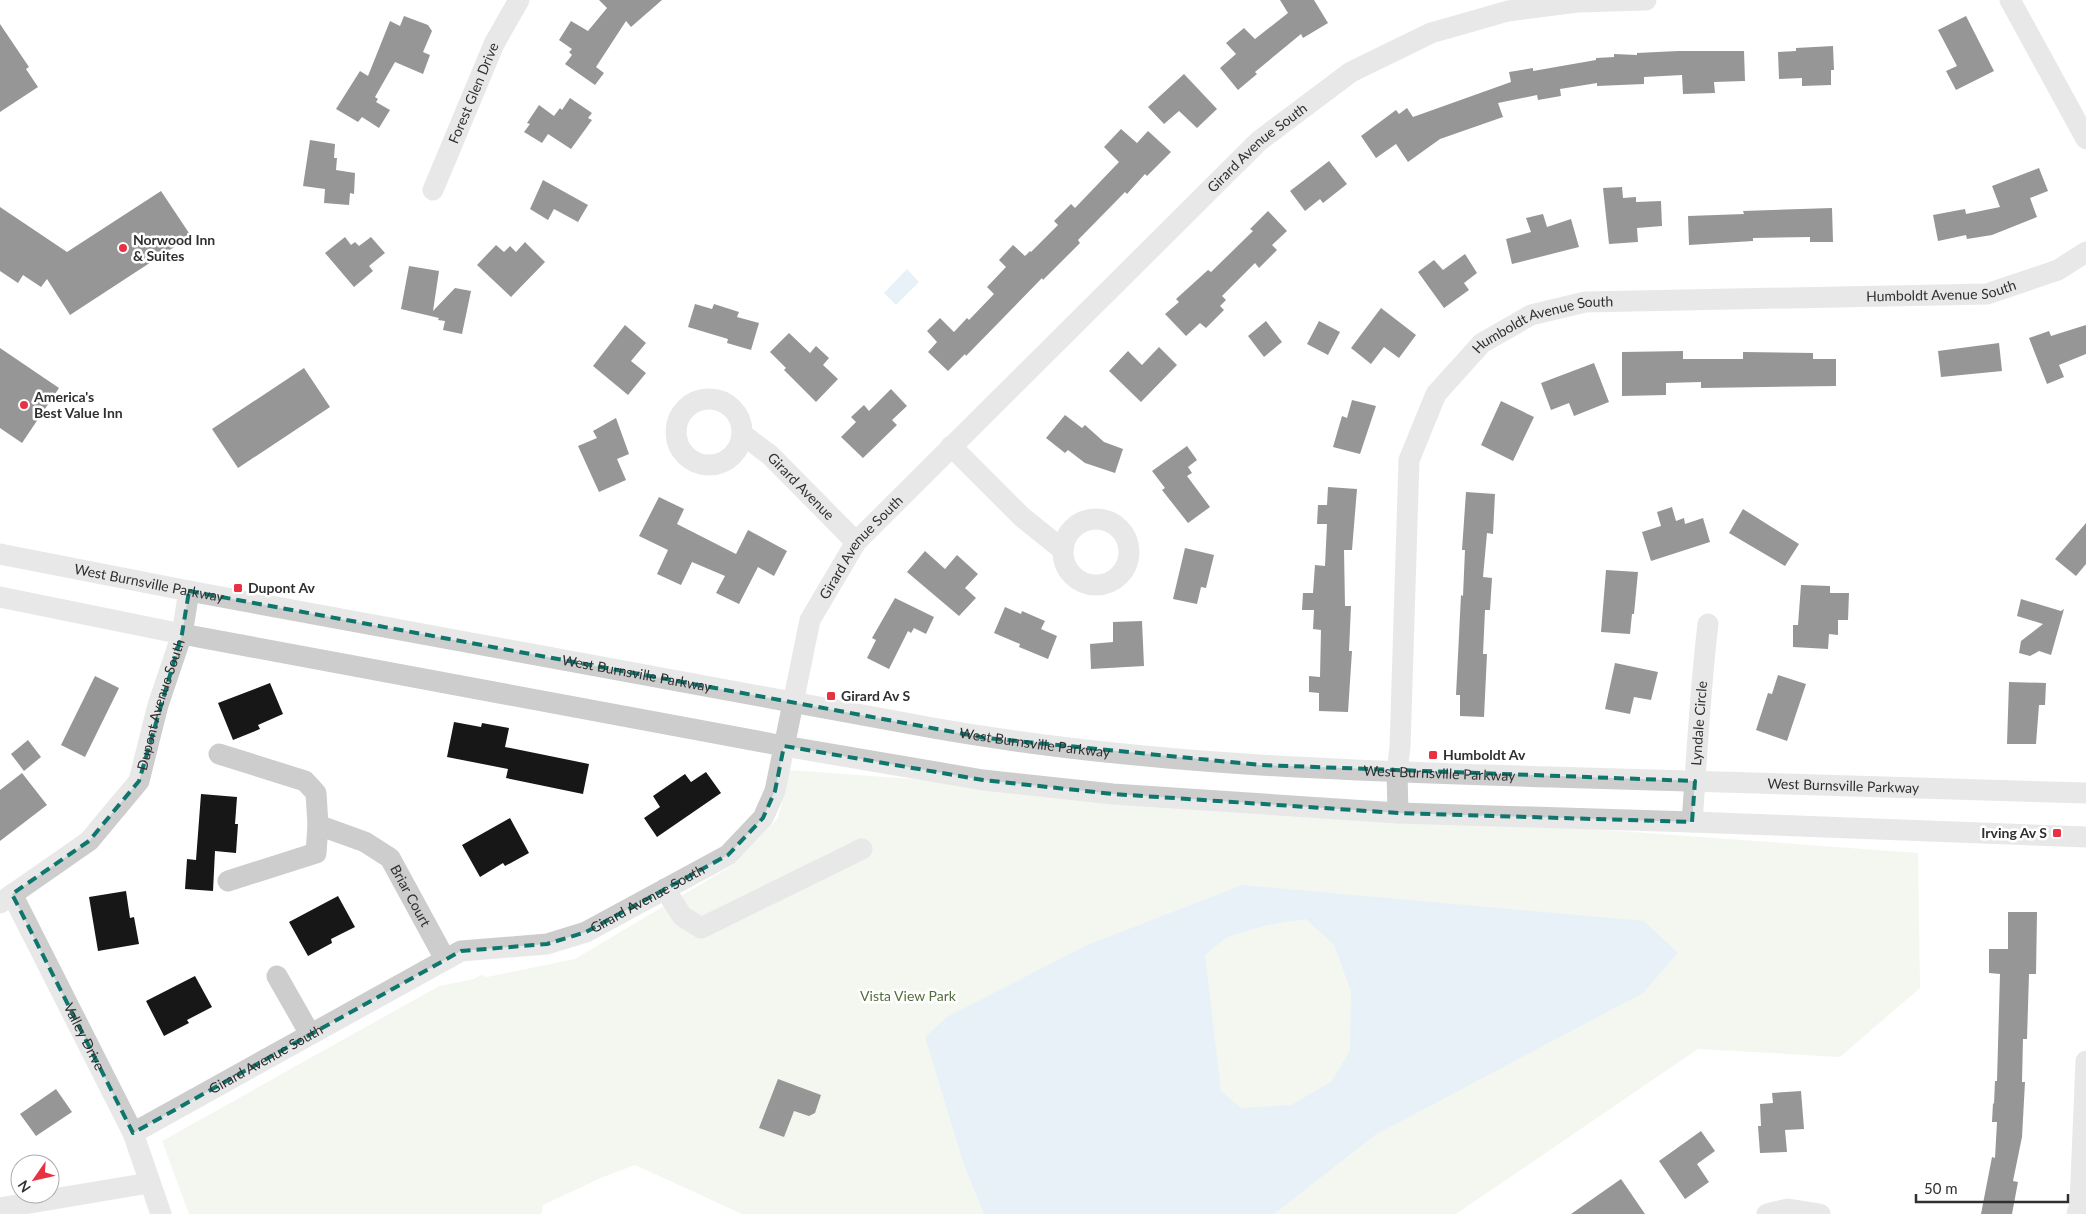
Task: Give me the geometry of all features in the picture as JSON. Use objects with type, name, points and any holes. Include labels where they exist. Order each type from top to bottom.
[{"type":"street","name":"Forest Glen Drive","points":[[433,190],[494,44],[519,0]]},
{"type":"street","name":"Girard Avenue South","points":[[133,1133],[461,951],[547,944],[586,932],[728,855],[763,818],[775,790],[810,620],[856,542],[1259,142],[1351,72],[1431,33],[1508,11],[1578,2],[1646,0]]},
{"type":"street","points":[[2010,0],[2086,139]]},
{"type":"street","name":"Humboldt Avenue South","points":[[1398,813],[1397,772],[1400,747],[1409,460],[1436,394],[1482,343],[1531,315],[1585,302],[1987,294],[2058,270],[2086,252]]},
{"type":"street","name":"Girard Avenue","points":[[742,434],[770,455],[856,542]]},
{"type":"street","points":[[951,446],[1022,517],[1063,550]]},
{"type":"street","name":"West Burnsville Parkway","points":[[0,554],[190,591],[986,738],[1122,753],[1261,765],[1397,772],[2086,793]]},
{"type":"street","name":"Dupont Avenue South","points":[[6,899],[89,841],[139,781],[158,705],[182,634],[190,591]]},
{"type":"street","points":[[0,597],[182,634],[784,746],[983,780],[1113,794],[1398,813],[2086,837]]},
{"type":"street","name":"Lyndale Circle","points":[[1692,822],[1699,708],[1708,624]]},
{"type":"street","points":[[219,754],[305,782],[316,792],[318,824],[316,853],[228,881]]},
{"type":"street","name":"Briar Court","points":[[318,824],[365,842],[390,858],[445,960]]},
{"type":"street","points":[[664,889],[682,916],[701,928],[862,849]]},
{"type":"street","name":"Valley Drive","points":[[6,899],[133,1133],[161,1214]]},
{"type":"street","points":[[277,976],[310,1034]]},
{"type":"street","points":[[2077,1214],[2080,1204],[2086,1061]]},
{"type":"street","points":[[0,1208],[149,1183]]},
{"type":"street","points":[[1767,1214],[1788,1209],[1820,1214]]},
{"type":"highlighted area","points":[[189,591],[986,738],[1261,765],[1695,781],[1692,822],[1398,813],[1113,794],[983,780],[784,746],[775,791],[763,818],[728,855],[586,932],[547,944],[461,951],[133,1133],[12,894],[89,841],[139,781],[182,634]]},
{"type":"green space","name":"Vista View Park","points":[[790,770],[1918,853],[1920,988],[1840,1057],[1698,1049],[1456,1214],[742,1214],[635,1165],[603,1177],[543,1205],[541,1214],[189,1214],[162,1141],[439,986],[474,979],[481,975],[487,977],[575,959],[733,865],[778,818]]},
{"type":"water","points":[[907,269],[919,282],[896,305],[884,293]]},
{"type":"water","points":[[1242,885],[1644,921],[1678,953],[1643,993],[1375,1135],[1274,1214],[984,1214],[964,1165],[925,1037],[947,1017],[1085,946]],"holes":[[[1306,919],[1334,945],[1351,991],[1350,1051],[1331,1082],[1291,1105],[1241,1108],[1221,1091],[1205,955],[1227,937],[1267,925]]]},
{"type":"building","points":[[599,0],[662,0],[631,27],[626,21],[596,67],[604,73],[595,85],[565,64],[572,55],[569,52],[572,49],[559,40],[571,21],[588,31],[607,8]]},
{"type":"building","points":[[1280,0],[1314,0],[1328,23],[1303,38],[1301,34],[1255,72],[1257,74],[1238,90],[1220,68],[1236,54],[1226,43],[1244,28],[1255,39],[1288,13]]},
{"type":"building","points":[[404,16],[428,25],[432,31],[423,52],[430,55],[423,74],[395,62],[375,97],[378,99],[376,102],[390,110],[379,128],[362,117],[358,122],[336,109],[360,71],[368,76],[390,21],[400,26]]},
{"type":"building","points":[[1966,16],[1994,71],[1956,90],[1946,71],[1957,66],[1938,30]]},
{"type":"building","points":[[0,24],[29,67],[26,69],[38,87],[0,112]]},
{"type":"building","points":[[1833,46],[1834,70],[1831,70],[1831,85],[1802,86],[1802,78],[1779,79],[1778,52],[1796,51],[1796,48]]},
{"type":"building","points":[[1744,51],[1745,81],[1714,82],[1715,93],[1683,94],[1682,75],[1644,77],[1644,84],[1597,86],[1597,83],[1560,89],[1561,96],[1538,100],[1537,95],[1498,103],[1503,117],[1440,139],[1408,162],[1396,144],[1376,158],[1361,136],[1396,110],[1399,114],[1407,108],[1413,117],[1511,82],[1509,72],[1533,68],[1533,71],[1596,60],[1596,58],[1614,57],[1614,54],[1637,55],[1637,53]]},
{"type":"building","points":[[1184,74],[1217,109],[1197,128],[1179,111],[1164,124],[1148,107]]},
{"type":"building","points":[[570,98],[592,113],[588,118],[592,120],[571,149],[548,134],[542,143],[524,132],[530,124],[527,123],[539,105],[554,116],[560,108],[562,110]]},
{"type":"building","points":[[1121,129],[1137,143],[1148,131],[1171,152],[1147,176],[1145,174],[1127,194],[1125,192],[1078,240],[1080,243],[1043,280],[1042,278],[966,356],[965,354],[948,371],[928,352],[937,342],[927,331],[940,318],[954,332],[967,318],[969,320],[994,294],[987,287],[1006,267],[999,260],[1013,245],[1025,256],[1031,252],[1058,225],[1054,221],[1071,204],[1075,208],[1119,162],[1104,147]]},
{"type":"building","points":[[310,140],[335,144],[334,158],[337,158],[336,170],[355,173],[354,194],[350,193],[349,205],[324,203],[325,189],[303,186]]},
{"type":"building","points":[[1329,161],[1347,184],[1323,203],[1320,199],[1305,211],[1290,191]]},
{"type":"building","points":[[2039,168],[2048,191],[2030,198],[2037,217],[1992,235],[1967,239],[1966,235],[1938,241],[1933,215],[1965,209],[1966,214],[2000,207],[1992,186]]},
{"type":"building","points":[[543,180],[588,205],[578,222],[554,209],[548,220],[530,209]]},
{"type":"building","points":[[1622,187],[1623,198],[1636,197],[1636,202],[1661,201],[1662,226],[1637,228],[1638,242],[1609,244],[1603,188]]},
{"type":"building","name":"Norwood Inn & Suites","points":[[161,191],[191,236],[70,315],[47,279],[41,287],[23,275],[18,283],[0,271],[0,207],[67,252]]},
{"type":"building","points":[[1832,208],[1833,242],[1810,242],[1810,237],[1753,238],[1753,241],[1689,245],[1688,216],[1744,214],[1743,211]]},
{"type":"building","points":[[1268,211],[1287,231],[1272,245],[1277,250],[1259,268],[1255,263],[1222,296],[1226,300],[1220,306],[1224,310],[1206,328],[1200,323],[1186,336],[1165,314],[1179,302],[1176,299],[1208,270],[1211,272],[1253,231],[1250,229]]},
{"type":"building","points":[[1543,214],[1547,227],[1571,219],[1579,247],[1512,264],[1506,239],[1531,232],[1526,218]]},
{"type":"building","points":[[345,237],[351,245],[355,242],[359,246],[371,237],[385,253],[369,266],[373,271],[354,287],[325,253]]},
{"type":"building","points":[[525,242],[545,262],[511,297],[477,265],[496,245],[504,252],[510,246],[516,252]]},
{"type":"building","points":[[1465,254],[1477,273],[1464,283],[1469,290],[1444,308],[1418,272],[1434,260],[1443,270]]},
{"type":"building","points":[[409,266],[439,271],[433,311],[455,288],[471,291],[462,334],[443,330],[445,321],[438,320],[439,318],[401,309]]},
{"type":"building","points":[[695,304],[712,309],[714,304],[739,312],[737,317],[759,323],[751,350],[727,343],[728,339],[688,327]]},
{"type":"building","points":[[1381,308],[1416,335],[1399,358],[1384,347],[1371,364],[1351,348]]},
{"type":"building","points":[[1266,321],[1282,342],[1264,357],[1248,336]]},
{"type":"building","points":[[1319,321],[1340,332],[1328,355],[1307,344]]},
{"type":"building","points":[[625,325],[646,343],[631,361],[646,373],[628,395],[593,366]]},
{"type":"building","points":[[2086,325],[2086,354],[2059,365],[2064,377],[2047,384],[2029,338],[2049,331],[2051,336]]},
{"type":"building","points":[[789,333],[810,353],[816,346],[829,358],[823,365],[838,379],[816,402],[784,370],[786,368],[770,352]]},
{"type":"building","points":[[1999,343],[2002,371],[1941,377],[1938,351]]},
{"type":"building","points":[[1159,347],[1177,365],[1141,402],[1109,371],[1128,351],[1142,365]]},
{"type":"building","name":"America's Best Value Inn","points":[[0,348],[59,388],[22,443],[0,428]]},
{"type":"building","points":[[1683,351],[1683,359],[1743,359],[1743,352],[1813,353],[1813,359],[1836,359],[1836,386],[1701,388],[1701,382],[1666,383],[1666,395],[1622,396],[1622,352]]},
{"type":"building","points":[[1594,363],[1609,402],[1574,416],[1569,403],[1551,410],[1541,383]]},
{"type":"building","points":[[304,368],[330,407],[238,468],[212,429]]},
{"type":"building","points":[[891,389],[907,406],[892,420],[897,425],[863,458],[841,437],[856,422],[851,417],[864,405],[869,411]]},
{"type":"building","points":[[1352,400],[1376,406],[1360,454],[1333,447],[1342,416],[1347,418]]},
{"type":"building","points":[[1501,401],[1534,417],[1513,461],[1481,445]]},
{"type":"building","points":[[1065,415],[1082,428],[1085,425],[1104,442],[1123,449],[1115,473],[1085,463],[1068,450],[1065,453],[1046,438]]},
{"type":"building","points":[[616,418],[629,454],[617,459],[626,480],[599,492],[578,446],[597,438],[593,431]]},
{"type":"building","points":[[1187,446],[1197,460],[1188,467],[1192,473],[1187,476],[1210,507],[1188,523],[1162,490],[1165,488],[1152,471]]},
{"type":"building","points":[[1328,487],[1357,489],[1352,550],[1344,550],[1345,606],[1351,606],[1349,651],[1352,651],[1348,712],[1319,711],[1319,693],[1309,692],[1309,676],[1320,677],[1321,630],[1313,629],[1314,610],[1302,610],[1303,593],[1313,593],[1315,565],[1325,566],[1327,524],[1317,524],[1318,505],[1327,505]]},
{"type":"building","points":[[1466,492],[1495,494],[1493,534],[1487,533],[1483,577],[1492,578],[1490,610],[1485,610],[1483,654],[1487,654],[1484,717],[1460,716],[1460,695],[1456,695],[1461,595],[1463,596],[1465,550],[1462,550]]},
{"type":"building","points":[[659,497],[684,509],[677,524],[736,554],[748,530],[787,551],[774,576],[758,567],[739,604],[716,593],[725,576],[692,562],[681,585],[657,574],[668,550],[639,536]]},
{"type":"building","points":[[1672,507],[1676,521],[1684,518],[1685,524],[1703,518],[1710,542],[1651,561],[1642,532],[1661,526],[1657,512]]},
{"type":"building","points":[[1743,509],[1799,544],[1785,566],[1729,533]]},
{"type":"building","points":[[2086,523],[2086,564],[2076,576],[2055,559]]},
{"type":"building","points":[[1185,548],[1214,555],[1206,588],[1201,587],[1197,604],[1173,599]]},
{"type":"building","points":[[925,551],[945,569],[957,555],[978,574],[965,588],[976,598],[959,616],[907,572]]},
{"type":"building","points":[[1606,570],[1638,572],[1630,634],[1601,632]]},
{"type":"building","points":[[1801,585],[1830,586],[1830,593],[1849,593],[1848,620],[1838,620],[1838,635],[1829,634],[1828,649],[1793,647],[1793,625],[1798,625]]},
{"type":"building","points":[[895,598],[934,617],[926,634],[914,628],[911,633],[908,631],[889,669],[867,658],[876,640],[872,638]]},
{"type":"building","points":[[2021,599],[2061,611],[2064,609],[2051,655],[2039,651],[2030,656],[2019,653],[2021,641],[2043,624],[2017,616]]},
{"type":"building","points":[[1005,607],[1021,614],[1022,611],[1045,621],[1041,629],[1057,636],[1048,659],[1019,647],[1020,644],[994,633]]},
{"type":"building","points":[[1142,621],[1144,666],[1091,669],[1090,644],[1113,642],[1113,622]]},
{"type":"building","points":[[1615,663],[1658,672],[1651,700],[1634,697],[1630,714],[1605,709]]},
{"type":"building","points":[[1778,675],[1806,684],[1787,741],[1756,730],[1768,693],[1772,694]]},
{"type":"building","points":[[95,676],[119,688],[85,757],[61,745]]},
{"type":"building","points":[[2009,682],[2046,683],[2045,705],[2039,705],[2036,744],[2007,744]]},
{"type":"building","points":[[270,683],[283,714],[258,725],[260,729],[233,740],[218,703]]},
{"type":"building","points":[[454,722],[481,727],[482,723],[509,728],[505,747],[589,764],[583,794],[506,778],[508,769],[447,757]]},
{"type":"building","points":[[28,740],[41,757],[24,771],[11,754]]},
{"type":"building","points":[[706,772],[721,793],[657,837],[644,818],[660,807],[653,796],[685,774],[691,782]]},
{"type":"building","points":[[22,773],[47,805],[0,841],[0,790]]},
{"type":"building","points":[[201,794],[237,797],[235,824],[238,824],[236,853],[215,851],[213,891],[185,889],[187,859],[196,860]]},
{"type":"building","points":[[510,818],[529,853],[505,866],[503,863],[480,877],[462,845]]},
{"type":"building","points":[[126,891],[130,918],[134,917],[139,944],[98,951],[89,897]]},
{"type":"building","points":[[338,896],[355,927],[331,939],[332,943],[308,956],[289,922]]},
{"type":"building","points":[[2008,912],[2037,912],[2036,974],[2029,974],[2027,1039],[2023,1039],[2022,1082],[2025,1082],[2022,1137],[2013,1181],[2018,1182],[2012,1214],[1981,1214],[1992,1157],[1995,1158],[1997,1122],[1992,1122],[1995,1081],[1997,1081],[2000,974],[1989,973],[1989,949],[2008,949]]},
{"type":"building","points":[[195,976],[212,1007],[187,1020],[189,1023],[164,1036],[146,1001]]},
{"type":"building","points":[[778,1079],[821,1095],[815,1113],[809,1116],[794,1111],[784,1137],[759,1128]]},
{"type":"building","points":[[56,1089],[72,1112],[36,1136],[20,1114]]},
{"type":"building","points":[[1801,1091],[1804,1129],[1785,1130],[1787,1152],[1760,1153],[1758,1126],[1761,1126],[1760,1104],[1773,1103],[1772,1093]]},
{"type":"building","points":[[1701,1131],[1715,1151],[1697,1164],[1709,1182],[1685,1199],[1659,1161]]},
{"type":"building","points":[[1621,1179],[1645,1214],[1571,1214]]},
{"type":"place","name":"Norwood Inn & Suites","points":[[123,248]]},
{"type":"place","name":"America's Best Value Inn","points":[[24,405]]},
{"type":"place","name":"Dupont Av","points":[[238,588]]},
{"type":"place","name":"Girard Av S","points":[[831,696]]},
{"type":"place","name":"Humboldt Av","points":[[1433,755]]},
{"type":"place","name":"Irving Av S","points":[[2057,833]]}]
